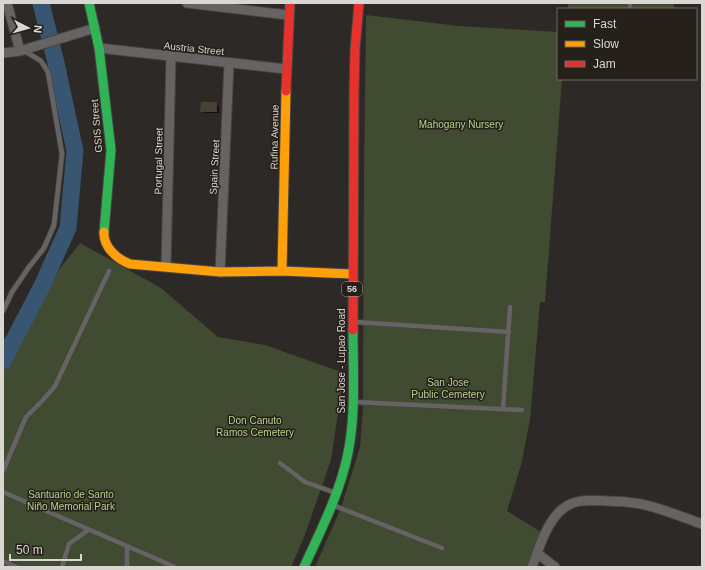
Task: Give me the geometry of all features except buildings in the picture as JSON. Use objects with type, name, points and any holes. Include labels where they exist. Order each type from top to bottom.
[{"type":"main road","name":"GSIS Street","points":[[90,3],[99,48],[111,150],[104,235],[108,245],[119,259],[127,263],[166,267]]},
{"type":"main road","name":"Rufina Avenue","points":[[282,271],[286,69],[288,15],[290,3]]},
{"type":"main road","name":"San Jose - Lupao Road","points":[[304,567],[336,494],[348,451],[352,402],[355,50],[359,3]]},
{"type":"main road","points":[[166,267],[220,272],[282,271],[352,274]]},
{"type":"street","points":[[7,3],[21,50]]},
{"type":"street","points":[[187,3],[288,15]]},
{"type":"street","points":[[3,53],[59,40],[95,28]]},
{"type":"street","name":"Austria Street","points":[[99,48],[286,69]]},
{"type":"street","name":"Portugal Street","points":[[166,267],[171,56]]},
{"type":"street","name":"Spain Street","points":[[220,272],[229,63]]},
{"type":"street","points":[[532,567],[553,519],[572,502],[580,500],[642,504],[702,524]]},
{"type":"street","points":[[538,553],[555,567]]},
{"type":"lane","points":[[3,311],[12,292],[44,248],[54,225],[62,154],[48,72],[41,61],[21,50]]},
{"type":"lane","points":[[3,471],[26,417],[55,386],[109,271]]},
{"type":"lane","points":[[503,409],[510,307]]},
{"type":"lane","points":[[352,322],[509,332]]},
{"type":"lane","points":[[352,402],[522,410]]},
{"type":"lane","points":[[280,463],[305,482],[336,494]]},
{"type":"lane","points":[[3,492],[175,567]]},
{"type":"lane","points":[[332,504],[442,548]]},
{"type":"lane","points":[[62,567],[69,544],[88,530]]},
{"type":"lane","points":[[127,546],[127,567]]},
{"type":"lane","points":[[3,561],[16,567]]},
{"type":"green space","points":[[568,3],[674,3],[674,8],[568,8]]},
{"type":"green space","points":[[366,15],[459,26],[557,32],[557,80],[562,80],[545,302],[540,302],[530,420],[521,465],[507,511],[541,532],[527,567],[315,567],[341,508],[360,447],[363,409]]},
{"type":"green space","points":[[80,243],[161,288],[218,337],[265,345],[344,373],[331,460],[303,540],[291,567],[3,567],[3,341]]},
{"type":"waterway","points":[[3,361],[42,286],[68,228],[75,151],[41,3]]},
{"type":"traffic: fast","points":[[89,3],[99,48],[111,150],[104,232]]},
{"type":"traffic: fast","points":[[304,567],[335,497],[345,468],[351,438],[353,407],[353,330]]},
{"type":"traffic: slow","points":[[282,271],[286,91]]},
{"type":"traffic: slow","points":[[104,232],[106,243],[112,252],[120,259],[130,264],[220,272],[282,271],[352,274]]},
{"type":"traffic: jam","points":[[286,91],[290,3]]},
{"type":"traffic: jam","points":[[353,330],[354,94],[355,49],[359,3]]},
{"type":"park label","name":"Mahogany Nursery","points":[[461,124]]},
{"type":"park label","name":"San Jose Public Cemetery","points":[[448,388]]},
{"type":"park label","name":"Don Canuto Ramos Cemetery","points":[[255,426]]},
{"type":"park label","name":"Santuario de Santo Niño Memorial Park","points":[[71,500]]}]
